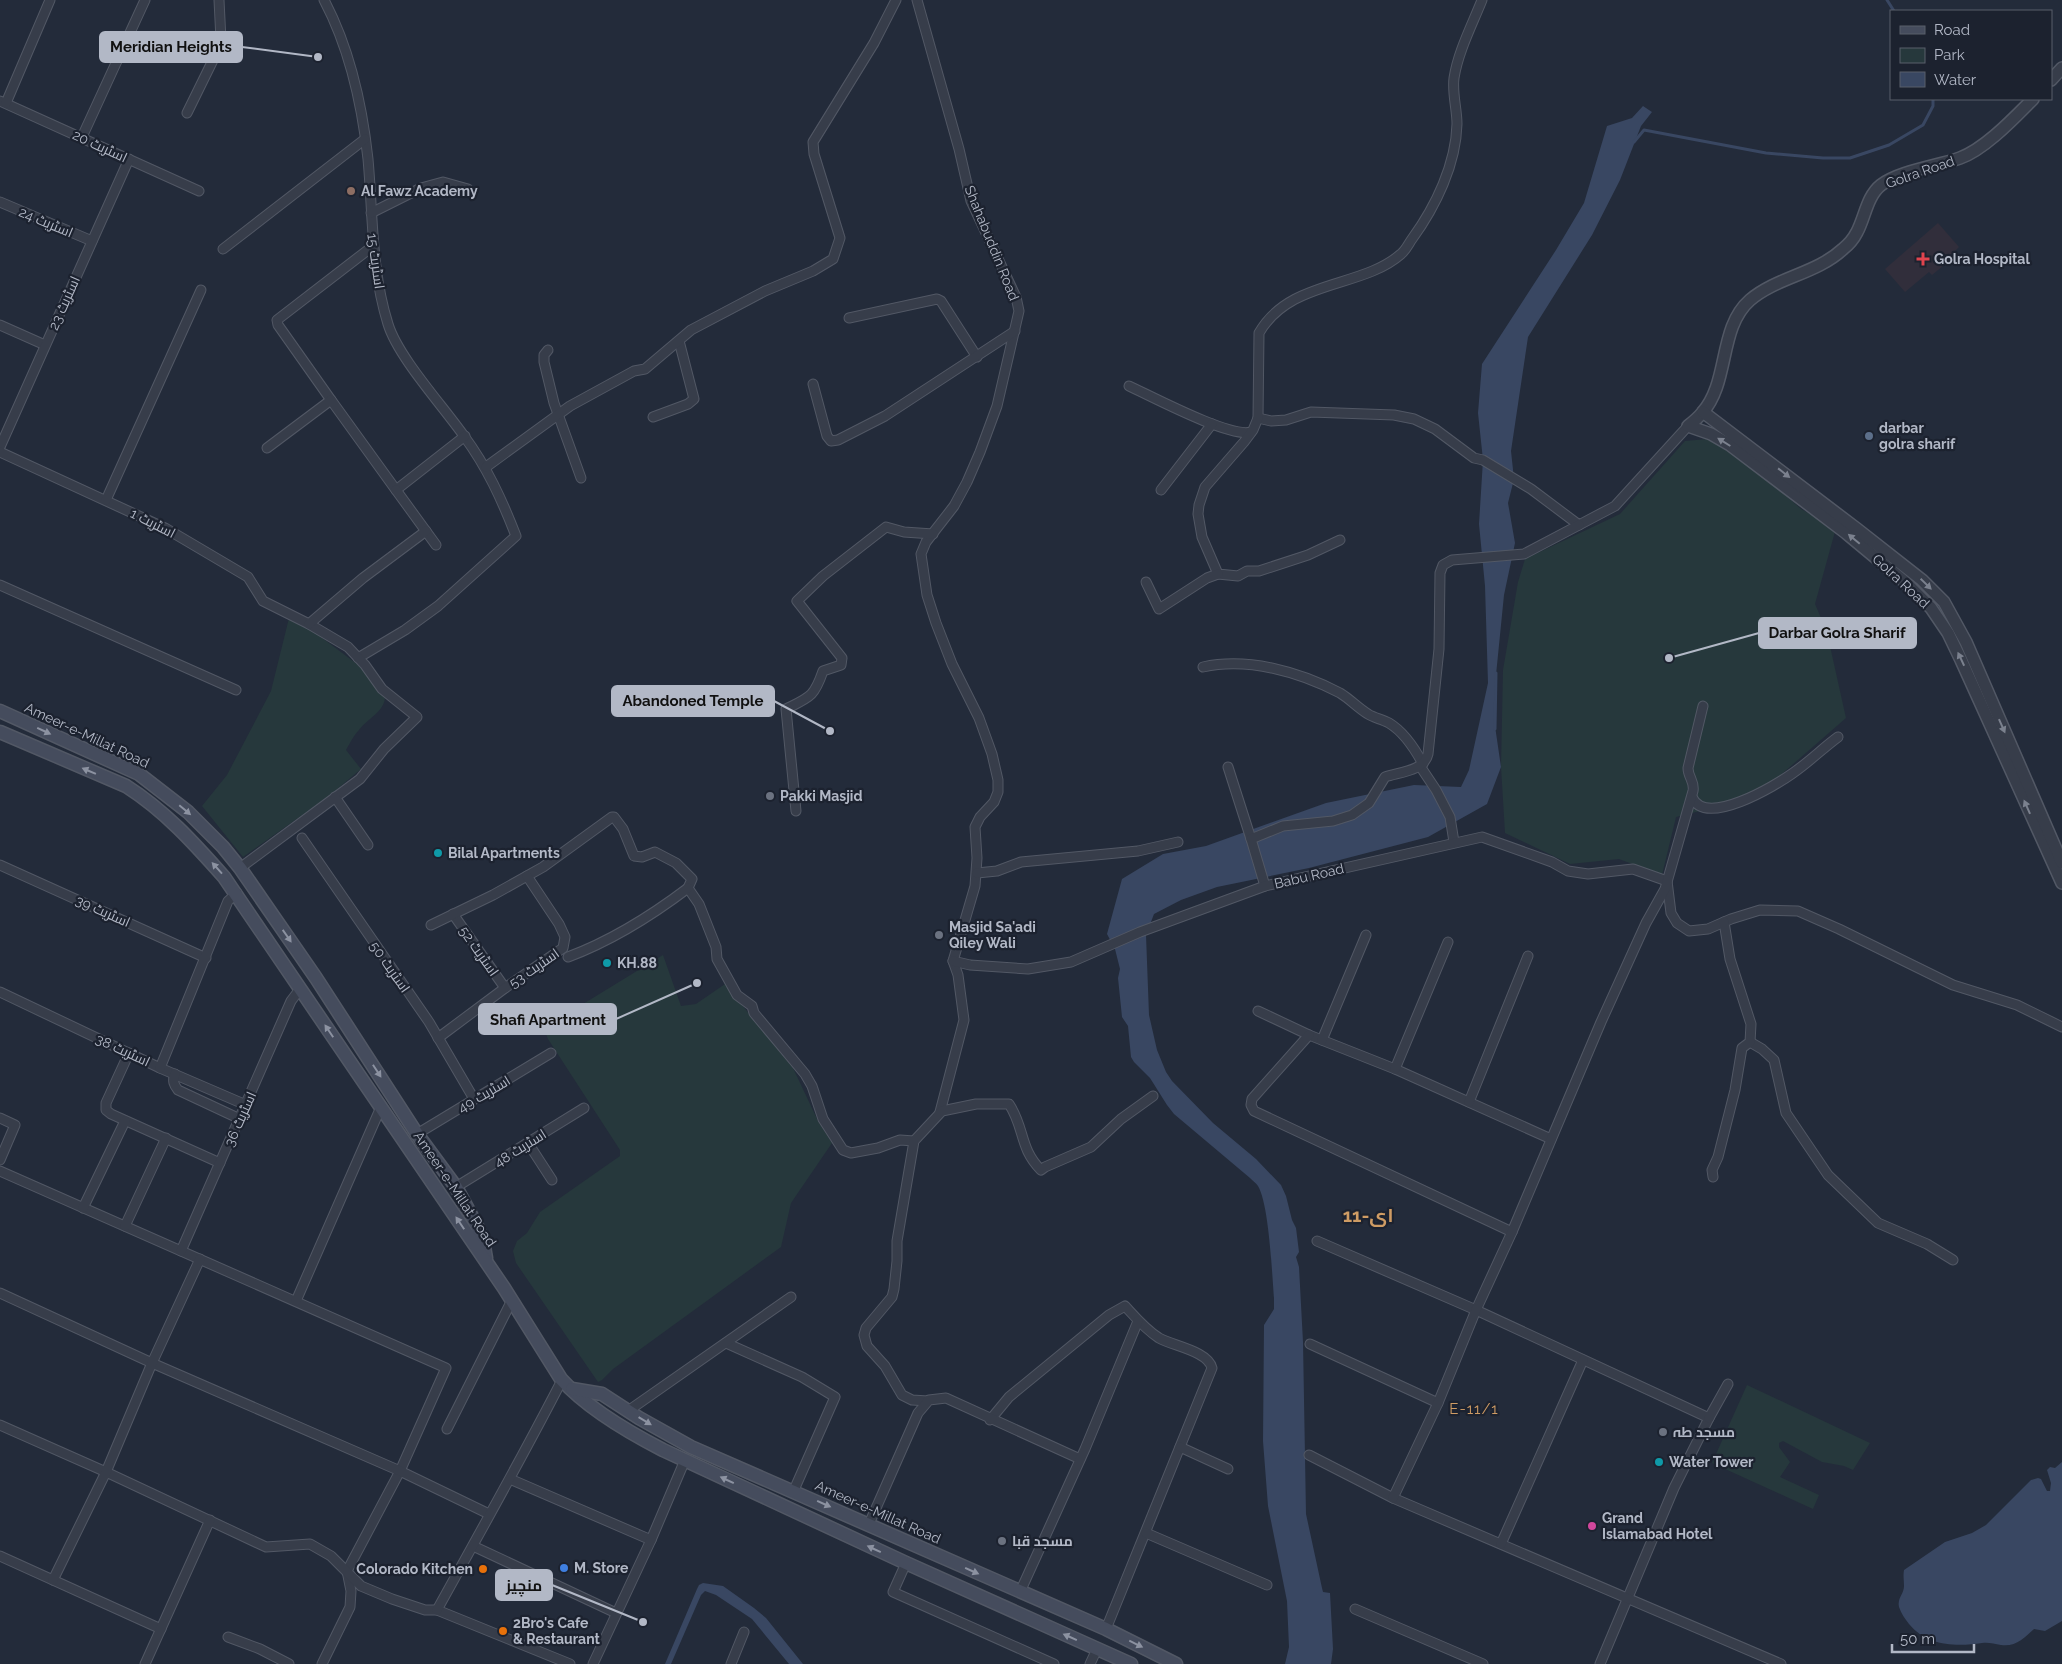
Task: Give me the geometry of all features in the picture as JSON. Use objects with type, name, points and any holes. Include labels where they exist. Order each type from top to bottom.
[{"type":"main road","name":"Ameer-e-Millat Road","points":[[0,711],[139,774],[188,812],[213,836],[240,868],[316,978],[417,1134],[456,1187],[477,1226],[483,1241],[487,1263]]},
{"type":"main road","name":"Ameer-e-Millat Road","points":[[0,732],[126,786],[145,799],[182,831],[237,893],[300,989],[487,1263]]},
{"type":"main road","points":[[300,989],[316,978]]},
{"type":"main road","points":[[487,1263],[566,1384],[629,1431],[685,1460],[906,1563],[1131,1664]]},
{"type":"main road","name":"Ameer-e-Millat Road","points":[[566,1384],[602,1394],[691,1447],[794,1490],[1106,1630],[1174,1664]]},
{"type":"main road","points":[[685,1460],[691,1447]]},
{"type":"main road","points":[[906,1563],[914,1545]]},
{"type":"street","points":[[3,102],[50,0]]},
{"type":"street","points":[[82,137],[145,0]]},
{"type":"street","points":[[187,113],[221,40],[219,0]]},
{"type":"street","name":"اسٹریٹ 15","points":[[324,0],[349,60],[356,85],[365,139],[373,246],[388,325],[413,367],[486,467],[500,495],[516,536],[438,606],[405,630],[358,658]]},
{"type":"street","points":[[486,467],[570,406],[634,371],[645,369],[692,330],[765,291],[813,272],[833,258],[840,238],[813,148],[813,142],[874,43],[896,0]]},
{"type":"street","name":"Shahabuddin Road","points":[[917,0],[959,149],[971,201],[1016,297],[1019,311],[997,406],[980,452],[954,506],[926,542],[921,554],[928,595],[936,623],[952,664],[987,739],[998,780],[998,792],[994,802],[980,817],[975,827],[978,873],[976,886],[953,961]]},
{"type":"street","points":[[1218,574],[1201,532],[1198,514],[1200,498],[1209,481],[1251,432],[1258,418],[1259,333],[1266,322],[1278,311],[1310,292],[1374,270],[1402,254],[1423,225],[1444,179],[1454,151],[1457,124],[1455,75],[1482,0]]},
{"type":"street","points":[[2052,79],[2062,68]]},
{"type":"street","name":"Golra Road","points":[[2032,100],[2018,115],[1982,145],[1962,157],[1894,178],[1880,186],[1866,206],[1857,232],[1844,248],[1829,261],[1767,289],[1751,299],[1741,310],[1732,325],[1714,390],[1703,412],[1688,426],[1710,434],[1730,445],[1905,582],[1931,608],[1948,633],[2054,843],[2062,883]]},
{"type":"street","name":"اسٹریٹ 20","points":[[3,102],[199,191]]},
{"type":"street","points":[[223,249],[365,139]]},
{"type":"street","name":"اسٹریٹ 23","points":[[0,447],[129,159]]},
{"type":"street","points":[[371,213],[421,188],[443,182],[468,189]]},
{"type":"street","name":"اسٹریٹ 24","points":[[0,202],[92,241]]},
{"type":"street","points":[[373,246],[277,320],[278,325],[436,545]]},
{"type":"street","points":[[106,500],[201,290]]},
{"type":"street","points":[[849,318],[937,299],[941,301],[977,357]]},
{"type":"street","points":[[0,325],[45,346]]},
{"type":"street","points":[[813,384],[827,436],[831,441],[838,440],[886,416],[1015,331]]},
{"type":"street","points":[[653,417],[688,404],[694,399],[679,341]]},
{"type":"street","points":[[548,350],[544,356],[544,362],[558,415],[581,478]]},
{"type":"street","points":[[1129,386],[1212,424],[1241,434],[1251,432]]},
{"type":"street","points":[[267,448],[331,400]]},
{"type":"street","points":[[1258,418],[1286,420],[1312,412],[1394,415],[1414,419],[1435,429],[1474,458],[1483,460],[1540,495],[1579,525]]},
{"type":"street","name":"Golra Road","points":[[1703,412],[1872,540],[1922,580],[1944,602],[1966,642],[2062,863]]},
{"type":"street","points":[[1161,490],[1212,424]]},
{"type":"street","points":[[1251,840],[1283,826],[1333,820],[1352,814],[1369,803],[1385,777],[1421,765],[1428,754],[1437,674],[1440,622],[1440,568],[1452,560],[1524,554],[1616,506],[1688,426]]},
{"type":"street","points":[[396,490],[465,436]]},
{"type":"street","name":"اسٹریٹ 1","points":[[0,452],[165,528],[248,577],[263,601],[309,624],[348,648],[382,690],[417,717],[384,749],[360,779],[335,797]]},
{"type":"street","points":[[796,811],[786,709],[811,696],[816,690],[823,671],[841,665],[842,658],[797,601],[823,576],[886,527],[904,532],[933,534]]},
{"type":"street","points":[[309,624],[363,578],[426,532]]},
{"type":"street","points":[[1146,582],[1159,609],[1207,578],[1218,574],[1238,576],[1247,571],[1259,571],[1308,556],[1340,540]]},
{"type":"street","points":[[0,585],[236,690]]},
{"type":"street","points":[[1202,667],[1241,664],[1260,666],[1318,683],[1341,693],[1368,714],[1390,723],[1408,742],[1436,790],[1450,817],[1454,842]]},
{"type":"street","points":[[1393,1498],[1438,1403],[1476,1310],[1512,1232],[1601,1022],[1646,923],[1665,889],[1692,797],[1694,785],[1688,773],[1688,768],[1703,706]]},
{"type":"street","points":[[1692,797],[1698,805],[1711,810],[1730,805],[1782,780],[1838,737]]},
{"type":"street","points":[[1228,766],[1265,886]]},
{"type":"street","points":[[240,868],[335,797],[368,845]]},
{"type":"street","points":[[431,924],[543,867],[612,816],[623,829],[634,856],[642,857],[655,852],[665,859],[670,859],[692,879],[688,888],[624,931],[596,947],[568,957]]},
{"type":"street","name":"Babu Road","points":[[953,961],[970,965],[1028,969],[1071,962],[1140,932],[1265,886],[1482,836],[1552,862],[1568,871],[1595,873],[1633,869],[1666,882]]},
{"type":"street","name":"اسٹریٹ 50","points":[[302,838],[438,1038],[474,1099]]},
{"type":"street","points":[[978,873],[997,871],[1021,862],[1138,852],[1178,842]]},
{"type":"street","name":"اسٹریٹ 39","points":[[0,865],[206,958]]},
{"type":"street","name":"اسٹریٹ 53","points":[[438,1038],[562,948],[565,943],[565,937],[559,924],[527,876]]},
{"type":"street","points":[[1666,882],[1671,913],[1677,923],[1689,931],[1708,929],[1760,910],[1798,911],[1953,985],[2018,1006],[2062,1027]]},
{"type":"street","points":[[688,888],[698,904],[716,947],[717,959],[737,996],[752,1006],[754,1013],[804,1074],[812,1086],[823,1119],[840,1147],[851,1153],[878,1148],[900,1140],[914,1141]]},
{"type":"street","points":[[160,1068],[228,901],[237,893]]},
{"type":"street","name":"اسٹریٹ 52","points":[[453,914],[505,988]]},
{"type":"street","points":[[1713,1177],[1712,1170],[1718,1157],[1735,1090],[1742,1048],[1750,1042],[1751,1024],[1730,959],[1724,922]]},
{"type":"street","points":[[1322,1040],[1366,935]]},
{"type":"street","points":[[1395,1069],[1448,942]]},
{"type":"street","points":[[1468,1102],[1528,956]]},
{"type":"street","points":[[953,961],[959,982],[964,1020],[940,1112],[914,1141],[897,1241],[897,1261],[892,1297],[866,1328],[864,1335],[867,1346],[885,1366],[902,1395],[912,1400],[928,1401],[946,1398],[990,1420],[1080,1459]]},
{"type":"street","name":"اسٹریٹ 36","points":[[181,1251],[291,1001],[300,989]]},
{"type":"street","name":"اسٹریٹ 38","points":[[0,992],[160,1068],[246,1105]]},
{"type":"street","points":[[1258,1011],[1309,1035],[1395,1069],[1551,1139]]},
{"type":"street","points":[[1309,1035],[1252,1100],[1250,1106],[1254,1111],[1512,1232]]},
{"type":"street","points":[[1750,1042],[1762,1049],[1774,1060],[1786,1113],[1828,1175],[1878,1222],[1927,1244],[1953,1260]]},
{"type":"street","points":[[130,1053],[106,1103],[106,1110],[125,1121],[220,1163]]},
{"type":"street","name":"اسٹریٹ 49","points":[[417,1134],[550,1053]]},
{"type":"street","points":[[175,1074],[173,1079],[174,1085],[178,1090],[240,1120]]},
{"type":"street","points":[[940,1112],[976,1104],[1009,1104],[1019,1121],[1022,1142],[1028,1156],[1041,1170],[1091,1147],[1121,1119],[1153,1096]]},
{"type":"street","points":[[296,1301],[380,1107]]},
{"type":"street","name":"اسٹریٹ 48","points":[[456,1187],[584,1108]]},
{"type":"street","points":[[0,1118],[15,1125],[0,1160]]},
{"type":"street","points":[[83,1208],[125,1121]]},
{"type":"street","points":[[124,1226],[166,1138]]},
{"type":"street","points":[[528,1143],[552,1180]]},
{"type":"street","points":[[0,1171],[446,1368],[400,1471],[347,1571],[351,1591],[350,1607],[322,1664]]},
{"type":"street","points":[[1317,1241],[1476,1310],[1709,1418]]},
{"type":"street","points":[[53,1580],[106,1472],[152,1363],[200,1259]]},
{"type":"street","points":[[0,1293],[152,1363],[400,1471],[489,1514]]},
{"type":"street","points":[[628,1411],[791,1297]]},
{"type":"street","points":[[447,1429],[512,1300]]},
{"type":"street","points":[[990,1420],[1009,1397],[1109,1315],[1125,1306],[1138,1321],[1161,1339],[1199,1354],[1208,1359],[1211,1364],[1212,1368],[1106,1630]]},
{"type":"street","points":[[1020,1592],[1080,1459],[1138,1321]]},
{"type":"street","points":[[726,1343],[802,1377],[835,1397],[794,1490]]},
{"type":"street","points":[[1310,1344],[1438,1403]]},
{"type":"street","points":[[1502,1544],[1583,1360]]},
{"type":"street","points":[[437,1610],[489,1514],[566,1384]]},
{"type":"street","points":[[1600,1664],[1674,1488],[1728,1384]]},
{"type":"street","points":[[869,1524],[918,1413],[928,1401]]},
{"type":"street","points":[[0,1425],[266,1547],[310,1544],[331,1556],[361,1586],[425,1610],[437,1610],[570,1664]]},
{"type":"street","points":[[1180,1447],[1228,1469]]},
{"type":"street","points":[[1309,1456],[1393,1498],[1781,1664]]},
{"type":"street","points":[[593,1664],[651,1540],[685,1460]]},
{"type":"street","points":[[510,1479],[651,1540]]},
{"type":"street","points":[[145,1664],[210,1520]]},
{"type":"street","points":[[1146,1533],[1267,1585]]},
{"type":"street","points":[[473,1546],[616,1613]]},
{"type":"street","points":[[0,1556],[161,1629]]},
{"type":"street","points":[[906,1563],[893,1592],[1054,1664]]},
{"type":"street","points":[[1356,1609],[1483,1664]]},
{"type":"street","points":[[730,1664],[744,1632]]},
{"type":"street","points":[[228,1637],[260,1649],[289,1664]]},
{"type":"street","points":[[1090,1664],[1097,1649]]},
{"type":"shaded area","name":"Golra Hospital","points":[[1938,223],[1959,247],[1950,256],[1949,261],[1932,275],[1929,272],[1905,292],[1885,269]]},
{"type":"green space","points":[[1707,439],[1746,460],[1801,509],[1836,528],[1815,604],[1831,641],[1830,646],[1846,718],[1768,786],[1704,810],[1676,817],[1662,875],[1619,859],[1570,864],[1505,833],[1501,767],[1503,670],[1518,582],[1525,559],[1620,514],[1685,441]]},
{"type":"green space","points":[[290,614],[365,670],[385,697],[382,707],[362,726],[346,750],[361,769],[329,796],[243,857],[202,806],[227,775],[271,691]]},
{"type":"green space","points":[[663,955],[681,1006],[696,1004],[725,984],[793,1068],[818,1121],[832,1143],[791,1203],[781,1247],[613,1369],[598,1382],[516,1263],[513,1251],[517,1241],[527,1233],[540,1212],[620,1156],[620,1150],[548,1039],[544,1029],[549,1022],[570,1012]]},
{"type":"green space","points":[[1747,1385],[1870,1443],[1853,1470],[1844,1466],[1822,1462],[1783,1441],[1779,1443],[1779,1447],[1790,1462],[1780,1477],[1819,1495],[1813,1509],[1712,1463]]},
{"type":"water","points":[[1643,106],[1652,112],[1641,126],[1620,180],[1592,235],[1528,337],[1511,451],[1514,479],[1508,503],[1515,543],[1504,595],[1496,675],[1495,726],[1501,767],[1487,804],[1428,837],[1309,868],[1217,887],[1181,900],[1154,914],[1146,935],[1149,1015],[1157,1050],[1166,1072],[1172,1081],[1213,1123],[1256,1159],[1281,1185],[1296,1228],[1299,1252],[1296,1257],[1299,1267],[1303,1342],[1306,1514],[1323,1592],[1330,1593],[1333,1649],[1331,1664],[1285,1664],[1289,1647],[1287,1601],[1268,1506],[1263,1441],[1264,1325],[1274,1309],[1274,1298],[1269,1240],[1262,1195],[1254,1182],[1174,1114],[1150,1078],[1131,1057],[1128,1026],[1122,1017],[1118,978],[1120,969],[1115,949],[1107,934],[1122,879],[1163,854],[1206,846],[1326,803],[1414,785],[1461,787],[1469,770],[1488,683],[1485,586],[1479,524],[1483,460],[1478,413],[1482,364],[1556,250],[1584,203],[1607,126],[1632,118]]},
{"type":"water","points":[[2062,1462],[2062,1621],[2045,1631],[2034,1629],[2027,1636],[2011,1645],[1987,1643],[1952,1645],[1933,1641],[1916,1631],[1906,1620],[1899,1607],[1899,1601],[1904,1589],[1904,1570],[1945,1542],[1972,1533],[1986,1525],[2031,1480],[2041,1479],[2047,1491],[2050,1491],[2051,1483],[2047,1470],[2050,1467],[2055,1468]]},
{"type":"water","points":[[703,1583],[723,1586],[754,1608],[766,1618],[803,1664],[789,1664],[752,1619],[716,1595],[705,1591],[701,1595],[671,1664],[665,1664],[697,1589]]},
{"type":"waterway","points":[[1887,0],[1893,10]]},
{"type":"waterway","points":[[1634,142],[1644,130],[1766,153],[1823,158],[1850,158],[1889,145],[1923,125],[1933,106],[1933,100]]},
{"type":"waterway","points":[[1495,729],[1496,673]]},
{"type":"place","name":"Meridian Heights","points":[[318,57]]},
{"type":"place","name":"Al Fawz Academy","points":[[351,191]]},
{"type":"place","name":"Golra Hospital","points":[[1923,259]]},
{"type":"place","name":"darbar golra sharif","points":[[1869,436]]},
{"type":"place","name":"Darbar Golra Sharif","points":[[1669,658]]},
{"type":"place","name":"Abandoned Temple","points":[[830,731]]},
{"type":"place","name":"Pakki Masjid","points":[[770,796]]},
{"type":"place","name":"Bilal Apartments","points":[[438,853]]},
{"type":"place","name":"Masjid Sa'adi Qiley Wali","points":[[939,935]]},
{"type":"place","name":"KH.88","points":[[607,963]]},
{"type":"place","name":"Shafi Apartment","points":[[697,983]]},
{"type":"place","name":"مسجد طہ","points":[[1663,1432]]},
{"type":"place","name":"Water Tower","points":[[1659,1462]]},
{"type":"place","name":"Grand Islamabad Hotel","points":[[1592,1526]]},
{"type":"place","name":"مسجد قبا","points":[[1002,1541]]},
{"type":"place","name":"M. Store","points":[[564,1568]]},
{"type":"place","name":"Colorado Kitchen","points":[[483,1569]]},
{"type":"place","name":"منچیز","points":[[643,1622]]},
{"type":"place","name":"2Bro's Cafe & Restaurant","points":[[503,1631]]},
{"type":"district","name":"ای-11","points":[[1368,1215]]},
{"type":"district","name":"E-11/1","points":[[1474,1409]]}]
